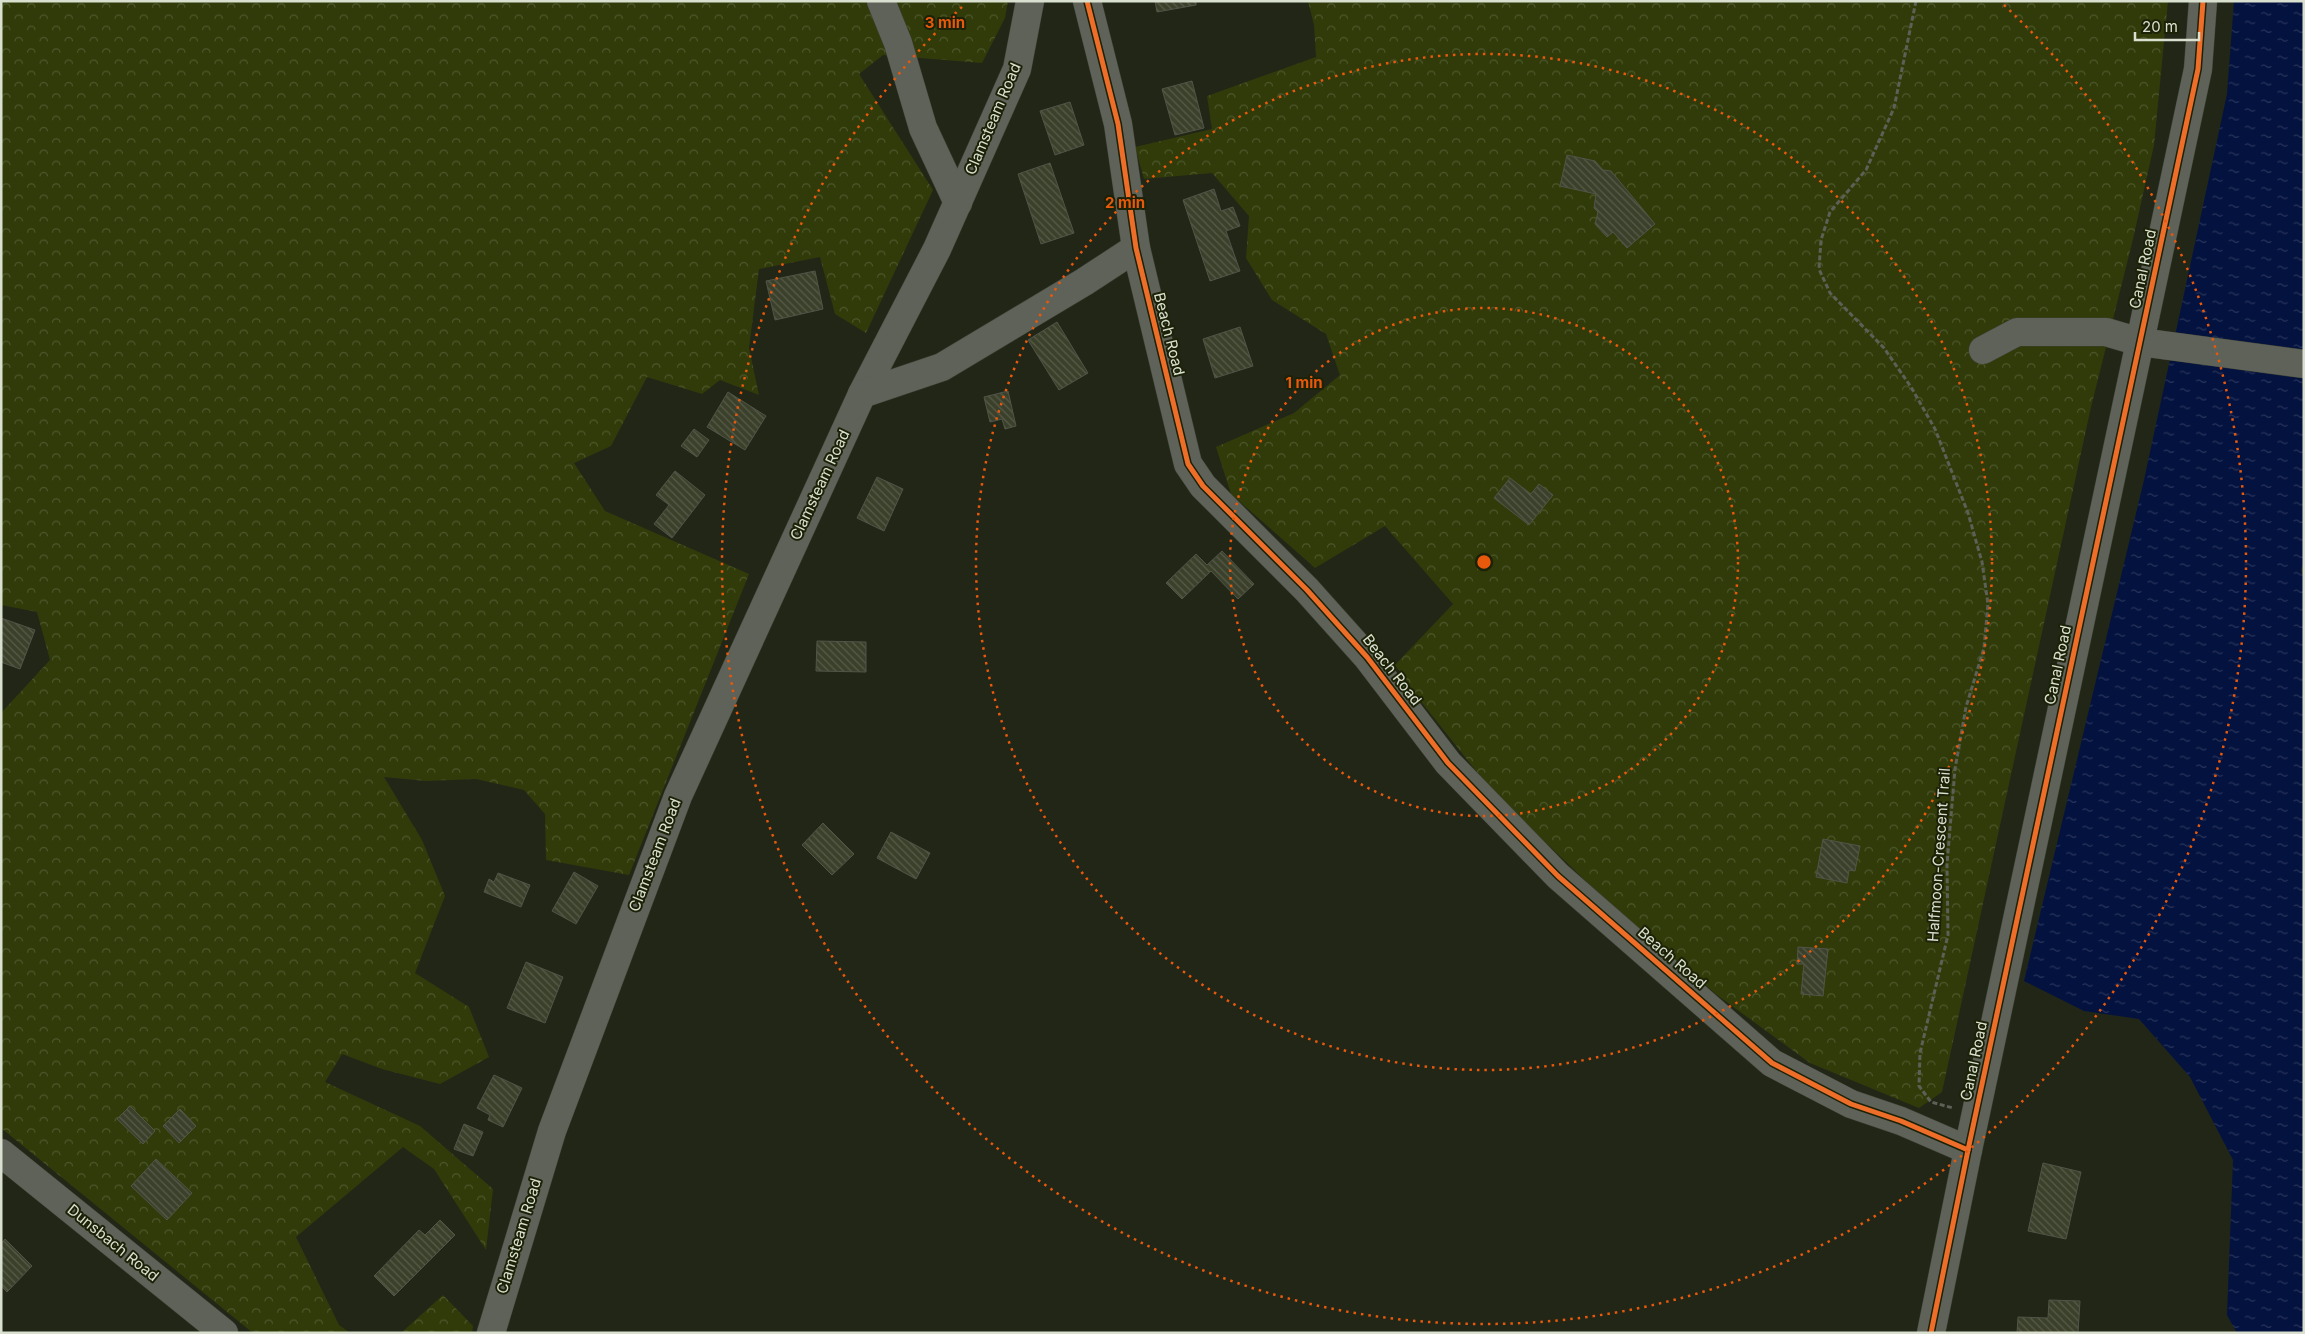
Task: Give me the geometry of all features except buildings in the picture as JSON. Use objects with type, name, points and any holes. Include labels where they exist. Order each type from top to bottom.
[{"type":"street","points":[[881,1],[898,43],[923,128],[958,203]]},
{"type":"street","name":"Clamsteam Road","points":[[491,1333],[552,1131],[678,796],[862,394],[958,203],[1017,69],[1030,1]]},
{"type":"street","name":"Beach Road","points":[[1087,1],[1118,124],[1136,248],[1188,464],[1203,486],[1307,590],[1367,657],[1448,763],[1558,876],[1772,1062],[1850,1104],[1901,1121],[1968,1150]]},
{"type":"street","name":"Canal Road","points":[[1931,1333],[1975,1115],[2198,69],[2203,1]]},
{"type":"street","points":[[862,394],[942,367],[1136,248]]},
{"type":"street","points":[[1982,350],[2017,332],[2106,332],[2140,342],[2304,364]]},
{"type":"street","name":"Dunsbach Road","points":[[1,1152],[224,1333]]},
{"type":"green space","points":[[1,1],[1008,1],[1005,18],[982,63],[883,55],[859,74],[933,190],[866,333],[835,314],[820,257],[759,269],[749,348],[759,395],[720,380],[702,394],[647,377],[611,446],[574,463],[605,511],[749,574],[629,875],[546,860],[545,814],[524,790],[476,779],[426,781],[384,777],[422,840],[445,896],[415,973],[469,1007],[489,1057],[440,1084],[382,1069],[342,1054],[325,1082],[420,1126],[493,1189],[486,1250],[434,1169],[403,1147],[296,1237],[339,1325],[350,1333],[253,1333],[1,1128],[1,713],[50,660],[37,612],[1,605]]},
{"type":"green space","points":[[1308,1],[2168,1],[2154,145],[2133,239],[2091,407],[1942,1092],[1919,1108],[1810,1063],[1717,995],[1611,905],[1492,791],[1419,699],[1395,665],[1453,604],[1385,526],[1315,568],[1231,494],[1216,447],[1294,413],[1340,375],[1326,334],[1272,300],[1246,258],[1249,216],[1212,173],[1144,179],[1135,147],[1212,129],[1207,96],[1316,57],[1314,25]]},
{"type":"green space","points":[[443,1295],[473,1326],[472,1333],[401,1333]]},
{"type":"water","points":[[2234,1],[2304,1],[2304,365],[2302,385],[2304,389],[2304,561],[2301,570],[2304,581],[2304,1333],[2237,1333],[2227,1315],[2233,1160],[2190,1077],[2139,1019],[2084,1011],[2024,981],[2144,480],[2227,94]]},
{"type":"cycle path","points":[[1087,1],[1118,124],[1136,248],[1188,464],[1203,486],[1307,590],[1367,657],[1448,763],[1558,876],[1772,1063],[1851,1104],[1901,1121],[1968,1150]]},
{"type":"cycle path","points":[[1931,1333],[1968,1150],[2198,69],[2203,1]]}]
